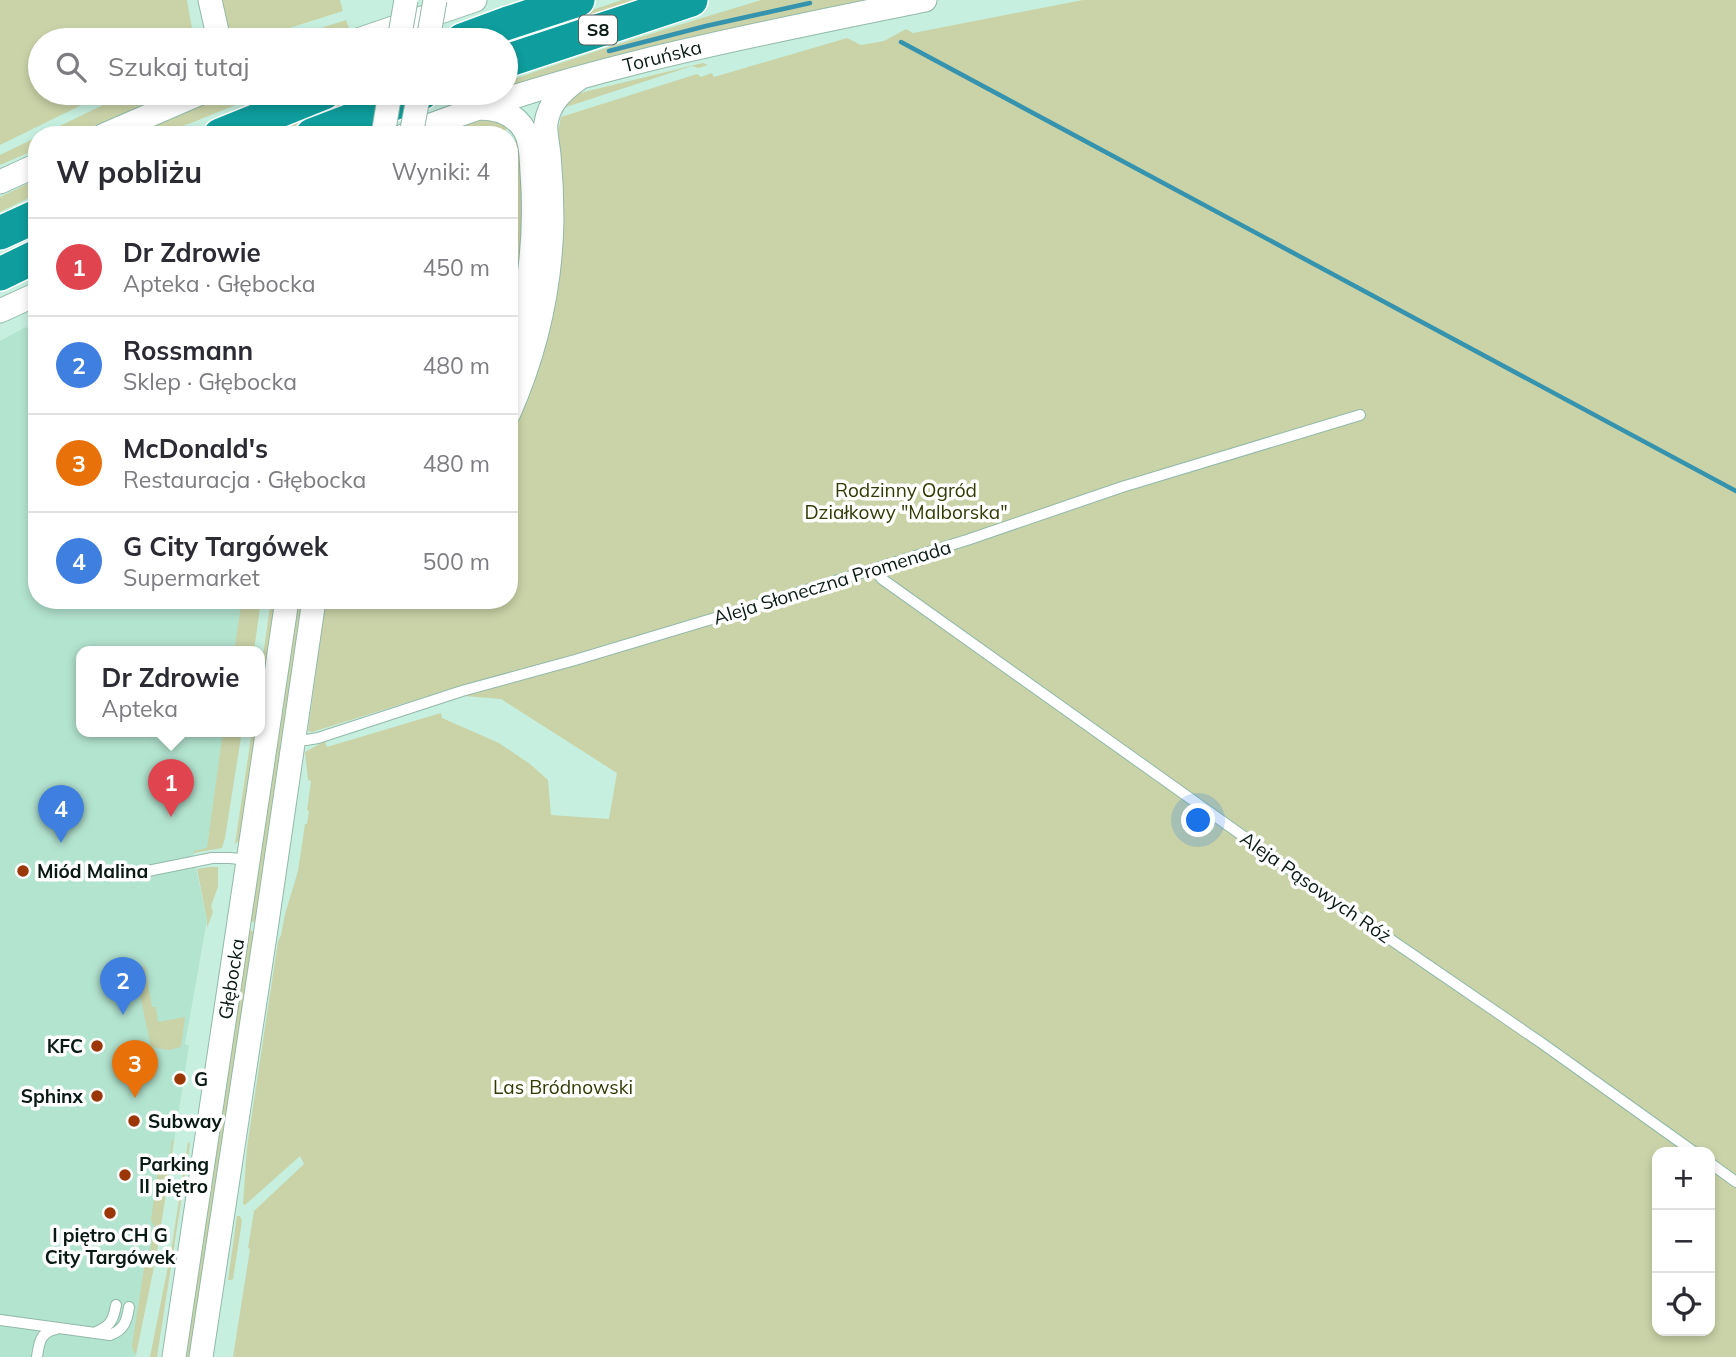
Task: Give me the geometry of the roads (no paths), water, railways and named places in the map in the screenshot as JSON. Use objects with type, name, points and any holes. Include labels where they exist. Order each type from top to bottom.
[{"type":"highway","name":"S8","points":[[494,28],[578,0]]},
{"type":"highway","name":"S8","points":[[518,57],[691,0]]},
{"type":"highway","points":[[242,126],[294,105]]},
{"type":"highway","points":[[335,126],[389,105]]},
{"type":"highway","points":[[0,233],[28,220]]},
{"type":"highway","points":[[0,274],[28,260]]},
{"type":"street","points":[[210,0],[216,28]]},
{"type":"street","points":[[401,28],[406,0]]},
{"type":"street","points":[[430,28],[435,0]]},
{"type":"street","points":[[393,28],[475,0]]},
{"type":"street","name":"Toruńska","points":[[518,95],[678,51],[925,0]]},
{"type":"street","points":[[518,392],[532,352],[547,279],[552,219],[546,123],[554,102],[583,75]]},
{"type":"street","points":[[124,126],[171,105]]},
{"type":"street","points":[[384,126],[388,105]]},
{"type":"street","points":[[413,126],[417,105]]},
{"type":"street","name":"Toruńska","points":[[429,126],[486,105]]},
{"type":"street","points":[[476,108],[502,111],[511,116],[524,130],[529,142],[534,209],[533,253],[518,331]]},
{"type":"street","points":[[0,182],[28,169]]},
{"type":"street","points":[[0,311],[28,298]]},
{"type":"street","name":"Głębocka","points":[[174,1357],[286,609]]},
{"type":"street","name":"Głębocka","points":[[201,1357],[313,609]]},
{"type":"lane","name":"Aleja Słoneczna Promenada","points":[[294,739],[318,738],[462,691],[575,660],[967,540],[1122,487],[1360,415]]},
{"type":"lane","name":"Aleja Pąsowych Róż","points":[[874,569],[882,579],[1029,684],[1687,1147]]},
{"type":"lane","points":[[133,874],[212,858],[249,860]]},
{"type":"lane","points":[[1715,1167],[1736,1182]]},
{"type":"lane","points":[[90,1333],[101,1330],[113,1320],[116,1305]]},
{"type":"lane","points":[[0,1320],[107,1335],[118,1331],[125,1322],[129,1307]]},
{"type":"lane","points":[[26,1324],[35,1329],[39,1344]]},
{"type":"lane","points":[[37,1357],[44,1333],[59,1328]]},
{"type":"waterway","points":[[609,51],[810,3]]},
{"type":"waterway","points":[[901,42],[1736,491]]},
{"type":"place","name":"Dr Zdrowie","points":[[171,817]]},
{"type":"place","name":"G City Targówek","points":[[61,843]]},
{"type":"place","name":"Miód Malina","points":[[23,871]]},
{"type":"place","name":"Rossmann","points":[[123,1015]]},
{"type":"place","name":"KFC","points":[[97,1046]]},
{"type":"place","name":"G","points":[[180,1079]]},
{"type":"place","name":"Sphinx","points":[[97,1096]]},
{"type":"place","name":"McDonald's","points":[[135,1098]]},
{"type":"place","name":"Subway","points":[[134,1121]]},
{"type":"place","name":"Parking II piętro","points":[[125,1175]]},
{"type":"place","name":"I piętro CH G City Targówek","points":[[110,1213]]},
{"type":"park label","name":"Rodzinny Ogród Działkowy \"Malborska\"","points":[[906,501]]},
{"type":"park label","name":"Las Bródnowski","points":[[563,1087]]}]
